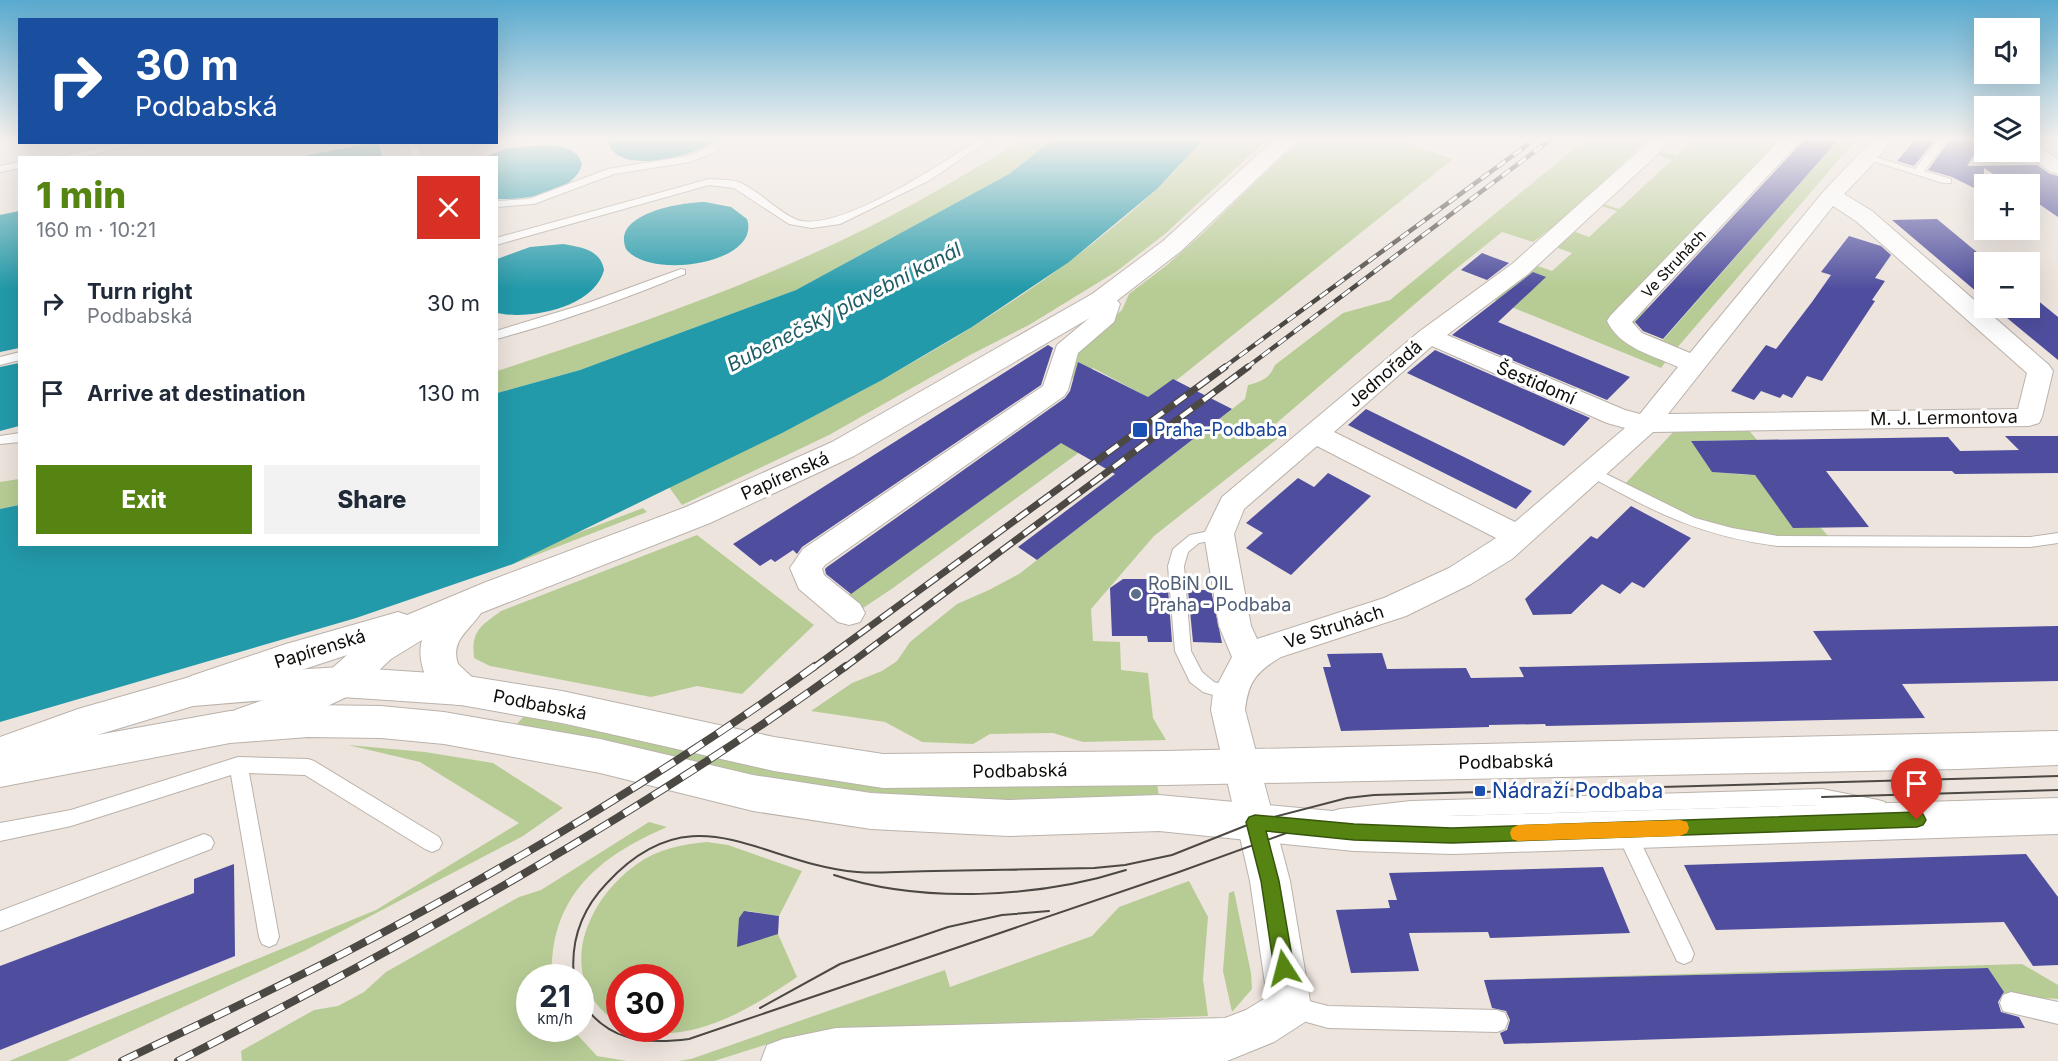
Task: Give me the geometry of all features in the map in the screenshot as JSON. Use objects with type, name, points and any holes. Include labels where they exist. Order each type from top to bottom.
[{"type":"main road","name":"Papírenská","points":[[230,727],[288,707],[342,682],[378,649],[403,633],[462,606],[698,515],[843,449],[1101,300],[1172,246],[1233,190]]},
{"type":"main road","name":"Papírenská","points":[[193,691],[286,659],[462,606]]},
{"type":"main road","points":[[461,690],[441,673],[437,662],[437,649],[450,623],[462,606]]},
{"type":"main road","points":[[342,682],[355,702],[381,722]]},
{"type":"main road","name":"Podbabská","points":[[0,754],[78,724],[193,691],[342,682],[461,690],[562,707],[774,754],[883,771],[1242,767],[1935,753],[2058,748]]},
{"type":"main road","points":[[0,770],[230,727],[308,721],[381,722],[444,728],[600,756],[753,793],[871,811],[1008,818],[1159,813],[1354,832],[1436,835],[2058,816]]},
{"type":"street","name":"Jednořadá","points":[[1219,534],[1232,504],[1428,336],[1520,269],[1608,190]]},
{"type":"street","name":"Ve Struhách","points":[[1695,365],[1633,338],[1624,331],[1619,321],[1744,190]]},
{"type":"street","name":"Ve Struhách","points":[[1250,659],[1269,648],[1395,608],[1460,576],[1501,551],[1646,424],[1836,190]]},
{"type":"street","name":"M. J. Lermontova","points":[[1646,424],[1703,421],[2029,417],[2040,371],[1864,216],[1831,195]]},
{"type":"street","points":[[849,613],[810,581],[806,568],[814,557],[1055,390],[1066,350],[1105,316],[1108,304],[1101,300]]},
{"type":"street","name":"Šestidomí","points":[[1428,336],[1617,417],[1646,424]]},
{"type":"street","points":[[1308,440],[1518,536]]},
{"type":"street","points":[[783,1061],[836,1050],[932,1054],[1225,1040],[1259,1027],[1290,1007],[1270,881],[1228,710],[1230,693],[1250,659],[1235,627],[1219,534]]},
{"type":"lane","points":[[498,204],[530,202],[565,190]]},
{"type":"lane","points":[[498,241],[682,190]]},
{"type":"lane","points":[[744,190],[793,222],[812,225],[840,221],[903,190]]},
{"type":"lane","points":[[498,334],[621,297],[681,272]]},
{"type":"lane","points":[[0,361],[18,356]]},
{"type":"lane","points":[[0,440],[18,437]]},
{"type":"lane","points":[[1592,472],[1659,508],[1703,526],[1739,536],[1778,541],[2030,542],[2058,538]]},
{"type":"lane","points":[[1219,534],[1196,539],[1181,549],[1176,566],[1183,651],[1196,677],[1209,687],[1230,693]]},
{"type":"lane","points":[[0,832],[71,818],[238,765],[308,767],[432,843]]},
{"type":"lane","points":[[238,765],[269,937]]},
{"type":"lane","points":[[1303,827],[1352,814],[1411,808],[1822,797],[1937,819]]},
{"type":"lane","points":[[1625,830],[1684,954]]},
{"type":"lane","points":[[0,921],[204,843]]},
{"type":"lane","points":[[2011,1003],[2058,1013]]},
{"type":"lane","points":[[1290,1007],[1328,1017],[1497,1021]]},
{"type":"green space","points":[[938,190],[981,190],[796,290],[580,370],[498,393],[498,371],[616,331],[735,287],[851,236]]},
{"type":"green space","points":[[1156,190],[1213,190],[1166,233],[1117,271],[1029,325],[970,355],[829,435],[682,505],[669,487],[861,391],[985,319],[1102,236]]},
{"type":"green space","points":[[1248,190],[1415,190],[1158,395],[893,588],[863,608],[848,595],[1108,409],[1144,395],[1093,368],[1078,378],[1069,379],[1068,358],[1122,310],[1129,294],[1203,233]]},
{"type":"green space","points":[[1524,190],[1595,190],[1571,213],[1533,242],[1502,232],[1452,272],[1272,427],[1277,439],[1154,536],[1091,609],[1093,641],[1120,642],[1121,670],[1148,673],[1153,718],[1166,740],[1083,742],[1053,733],[990,734],[973,744],[922,742],[885,722],[811,711],[852,683],[882,671],[897,661],[910,642],[957,604],[1019,574],[1245,399],[1248,385],[1264,379],[1275,365],[1343,313],[1390,300]]},
{"type":"green space","points":[[1616,190],[1619,190],[1603,204],[1619,209],[1640,190],[1736,190],[1610,325],[1614,332],[1627,343],[1667,360],[1661,368],[1492,299]],"holes":[[[1602,206],[1617,211],[1589,237],[1573,231]],[[1555,247],[1572,253],[1552,271],[1535,265]]]},
{"type":"green space","points":[[1795,190],[1813,190],[1676,349],[1625,326],[1643,306],[1648,308],[1631,328],[1663,340]]},
{"type":"green space","points":[[1747,428],[1757,440],[1691,441],[1713,472],[1750,475],[1751,472],[1828,536],[1775,537],[1729,529],[1676,509],[1625,484],[1676,429]]},
{"type":"green space","points":[[18,479],[18,505],[0,509],[0,482]]},
{"type":"green space","points":[[643,508],[647,512],[513,564],[567,537]]},
{"type":"green space","points":[[697,535],[814,625],[742,694],[697,686],[651,697],[490,666],[474,658],[476,635],[501,611]]},
{"type":"green space","points":[[524,716],[751,764],[1157,784],[1159,796],[979,800],[917,797],[825,787],[746,773],[517,724]]},
{"type":"green space","points":[[348,745],[425,752],[493,763],[563,808],[523,836],[304,951],[67,1061],[9,1061],[376,910],[519,823],[420,762]]},
{"type":"green space","points":[[649,822],[667,827],[620,851],[583,883],[569,902],[559,924],[553,949],[552,964],[516,964],[516,1042],[584,1042],[597,1056],[627,1061],[242,1061],[241,1051],[314,1010],[338,1006],[364,992],[386,972],[519,897],[541,890]]},
{"type":"green space","points":[[707,842],[728,845],[802,871],[779,916],[748,911],[739,917],[778,934],[797,977],[740,1012],[684,1031],[684,964],[606,964],[606,1012],[594,998],[594,964],[581,964],[583,942],[590,920],[602,899],[618,880],[637,864],[653,855],[688,844]]},
{"type":"green space","points":[[1189,881],[1208,917],[1203,979],[1208,1016],[832,1030],[790,1037],[714,1061],[679,1061],[691,1059],[945,970],[950,987],[1092,936],[1119,907]]},
{"type":"green space","points":[[1234,891],[1251,973],[1252,989],[1232,1012],[1223,971],[1229,893]]},
{"type":"green space","points":[[2022,964],[2058,985],[2058,999],[2016,998],[2005,995],[1988,968],[1484,980]]},
{"type":"water","points":[[498,190],[557,190],[546,194],[498,199]]},
{"type":"water","name":"Bubenečský plavební kanál","points":[[981,190],[1156,190],[1069,262],[972,327],[882,380],[782,433],[513,564],[356,618],[0,722],[0,509],[18,505],[18,546],[498,546],[498,393],[580,370],[796,290]]},
{"type":"water","points":[[705,202],[731,207],[747,219],[747,234],[738,247],[722,256],[679,265],[658,264],[639,259],[626,249],[624,237],[629,226],[639,218],[666,207]]},
{"type":"water","points":[[18,211],[18,348],[0,352],[0,215]]},
{"type":"water","points":[[563,244],[583,248],[599,258],[604,270],[598,283],[588,294],[574,302],[559,308],[526,315],[498,313],[498,259],[530,247]]},
{"type":"water","points":[[18,363],[18,426],[0,431],[0,367]]},
{"type":"building","points":[[1758,190],[1794,190],[1663,339],[1643,331],[1635,322]]},
{"type":"building","points":[[2040,190],[2058,190],[2058,217],[2040,205]]},
{"type":"building","points":[[1937,219],[1977,252],[1974,252],[1974,290],[1892,220]]},
{"type":"building","points":[[1849,236],[1881,246],[1891,255],[1875,278],[1885,281],[1872,300],[1875,301],[1822,381],[1807,376],[1792,398],[1783,394],[1780,398],[1761,391],[1754,400],[1731,391],[1766,345],[1776,349],[1812,302],[1831,275],[1821,272]]},
{"type":"building","points":[[1482,253],[1509,263],[1487,280],[1461,270]]},
{"type":"building","points":[[1533,272],[1546,277],[1498,322],[1630,377],[1607,400],[1452,335]]},
{"type":"building","points":[[2040,302],[2058,317],[2058,360],[2007,318],[2040,318]]},
{"type":"building","points":[[1048,345],[1053,348],[1041,385],[802,547],[797,554],[793,550],[775,562],[771,559],[760,566],[733,544]]},
{"type":"building","points":[[1435,350],[1590,418],[1564,446],[1407,373]]},
{"type":"building","points":[[1078,362],[1148,397],[1173,379],[1232,409],[1037,560],[1018,547],[1115,474],[1061,443],[851,594],[826,574],[827,567],[1065,398],[1070,391]]},
{"type":"building","points":[[1366,409],[1532,491],[1516,509],[1348,425]]},
{"type":"building","points":[[2005,436],[2058,436],[2058,473],[1955,474],[1952,471],[1826,471],[1869,527],[1793,528],[1755,475],[1712,472],[1691,441],[1948,437],[1960,451],[2019,450]]},
{"type":"building","points":[[1328,473],[1371,496],[1291,575],[1246,548],[1263,533],[1246,523],[1298,478],[1314,487]]},
{"type":"building","points":[[1631,506],[1691,538],[1644,588],[1632,582],[1620,594],[1602,584],[1571,614],[1533,615],[1525,599],[1591,536],[1597,539]]},
{"type":"building","points":[[1123,579],[1154,579],[1155,589],[1168,589],[1172,642],[1148,642],[1147,636],[1112,636],[1110,588]]},
{"type":"building","points":[[1188,590],[1211,590],[1222,643],[1193,642]]},
{"type":"building","points":[[2058,626],[2058,681],[1902,684],[1925,718],[1546,726],[1545,724],[1489,725],[1489,727],[1341,731],[1323,667],[1331,667],[1327,654],[1382,653],[1387,669],[1466,668],[1471,678],[1524,677],[1519,667],[1832,660],[1813,631]]},
{"type":"building","points":[[2026,854],[2058,897],[2058,965],[2033,966],[2004,922],[1716,930],[1684,865]]},
{"type":"building","points":[[234,864],[235,956],[0,1050],[0,966],[194,893],[194,879]]},
{"type":"building","points":[[1603,867],[1630,933],[1490,938],[1488,932],[1409,933],[1419,971],[1351,973],[1336,910],[1390,908],[1388,900],[1397,900],[1389,873]]},
{"type":"building","points":[[744,911],[779,916],[778,934],[737,947],[739,918]]},
{"type":"building","points":[[1988,968],[2004,992],[1998,1002],[2001,1012],[2019,1017],[2025,1028],[1504,1044],[1500,1033],[1507,1030],[1510,1020],[1506,1011],[1492,1008],[1484,980]]},
{"type":"tram line","points":[[573,964],[580,926],[591,904],[607,883],[639,855],[669,840],[699,836],[728,839],[822,866],[857,872],[1094,868],[1125,865],[1172,855],[1255,822],[1347,798],[1374,795],[2058,776]]},
{"type":"tram line","points":[[1822,797],[2058,790]]},
{"type":"tram line","points":[[594,1017],[614,1032],[627,1037],[656,1041],[689,1039],[1179,872],[1303,827]]},
{"type":"tram line","points":[[834,875],[904,890],[942,894],[980,894],[1056,887],[1126,870]]},
{"type":"tram line","points":[[760,1008],[840,964],[948,927],[1002,915],[1049,911]]},
{"type":"railway","points":[[1223,368],[1466,190]]},
{"type":"railway","points":[[1246,368],[1484,190]]},
{"type":"railway","points":[[813,668],[1225,367]]},
{"type":"railway","points":[[844,668],[1248,367]]},
{"type":"railway","points":[[122,1061],[318,966],[467,887],[644,781],[815,666]]},
{"type":"railway","points":[[178,1061],[350,971],[603,827],[766,722],[846,666]]},
{"type":"slow traffic","points":[[1518,833],[1680,828]]},
{"type":"place","name":"Praha-Podbaba","points":[[1140,430]]},
{"type":"place","name":"RoBiN OIL Praha - Podbaba","points":[[1136,594]]},
{"type":"place","name":"Nádraží Podbaba","points":[[1480,791]]},
{"type":"route","points":[[1284,968],[1270,881],[1255,822],[1354,832],[1452,835],[1917,820]]}]
